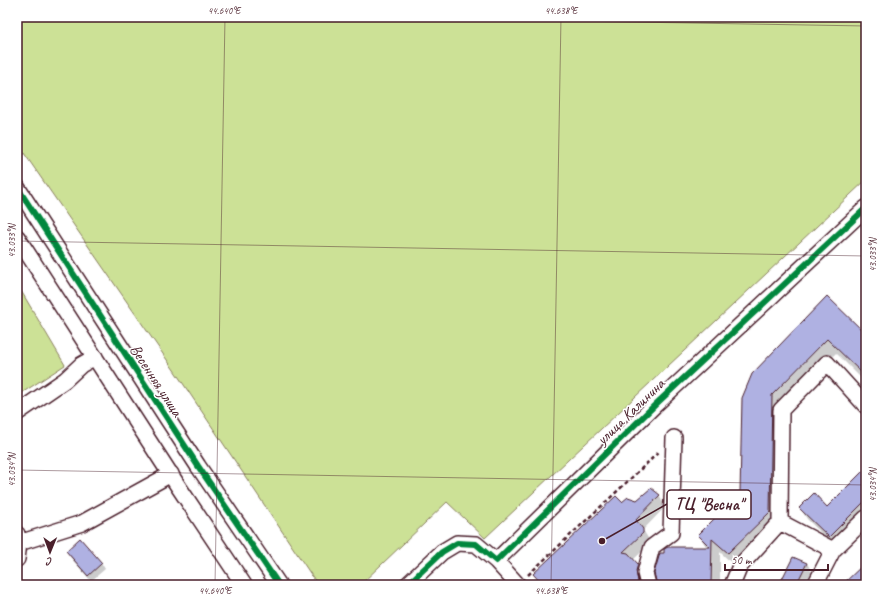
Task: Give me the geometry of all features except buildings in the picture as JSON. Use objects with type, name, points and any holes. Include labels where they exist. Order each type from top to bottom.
[{"type":"street","name":"Весенняя улица","points":[[17,187],[198,466],[279,585]]},
{"type":"street","name":"улица Калинина","points":[[496,561],[656,404],[866,208]]},
{"type":"street","points":[[17,237],[244,585]]},
{"type":"street","points":[[17,413],[95,357]]},
{"type":"street","points":[[734,585],[740,566],[780,522],[781,410],[827,363],[866,406]]},
{"type":"street","points":[[648,585],[645,573],[652,547],[672,533],[674,438]]},
{"type":"street","points":[[17,559],[18,538],[82,523],[171,474]]},
{"type":"street","points":[[815,585],[833,550],[866,518]]},
{"type":"street","points":[[780,522],[833,550]]},
{"type":"street","points":[[407,585],[442,552],[457,543],[476,544],[520,582]]},
{"type":"path","points":[[520,582],[674,438]]},
{"type":"green space","points":[[17,17],[866,17],[866,180],[485,538],[447,502],[360,585],[318,585],[174,370],[17,143]]},
{"type":"green space","points":[[17,284],[65,365],[17,396]]},
{"type":"cycle path","points":[[17,187],[198,466],[279,585]]},
{"type":"cycle path","points":[[407,585],[442,552],[457,543],[476,544],[496,561],[656,404],[866,208]]},
{"type":"place","name":"ТЦ \"Весна\"","points":[[602,541]]}]
